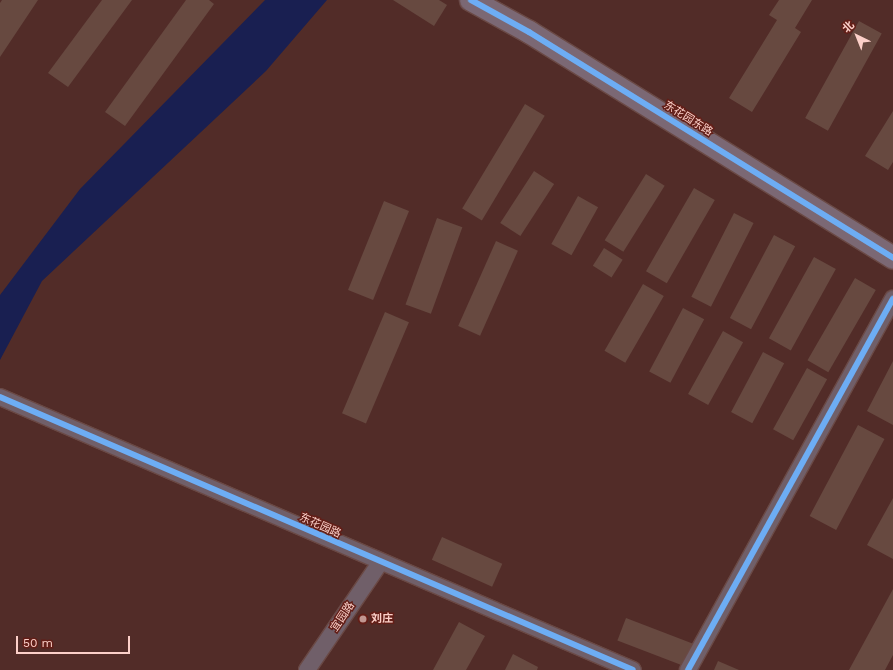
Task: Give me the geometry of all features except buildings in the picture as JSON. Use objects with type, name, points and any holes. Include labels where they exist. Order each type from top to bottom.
[{"type":"street","name":"东花园东路","points":[[471,0],[529,32],[893,258]]},
{"type":"street","points":[[688,670],[893,299]]},
{"type":"street","name":"东花园路","points":[[0,397],[380,563],[633,670]]},
{"type":"street","name":"宜园路","points":[[307,670],[380,563]]},
{"type":"shaded area","points":[[265,0],[327,0],[266,71],[42,281],[0,360],[0,295],[80,189]]},
{"type":"cycle path","points":[[471,0],[529,32],[893,258]]},
{"type":"cycle path","points":[[688,670],[893,299]]},
{"type":"cycle path","points":[[0,397],[633,670]]},
{"type":"place","name":"刘庄","points":[[363,619]]}]
